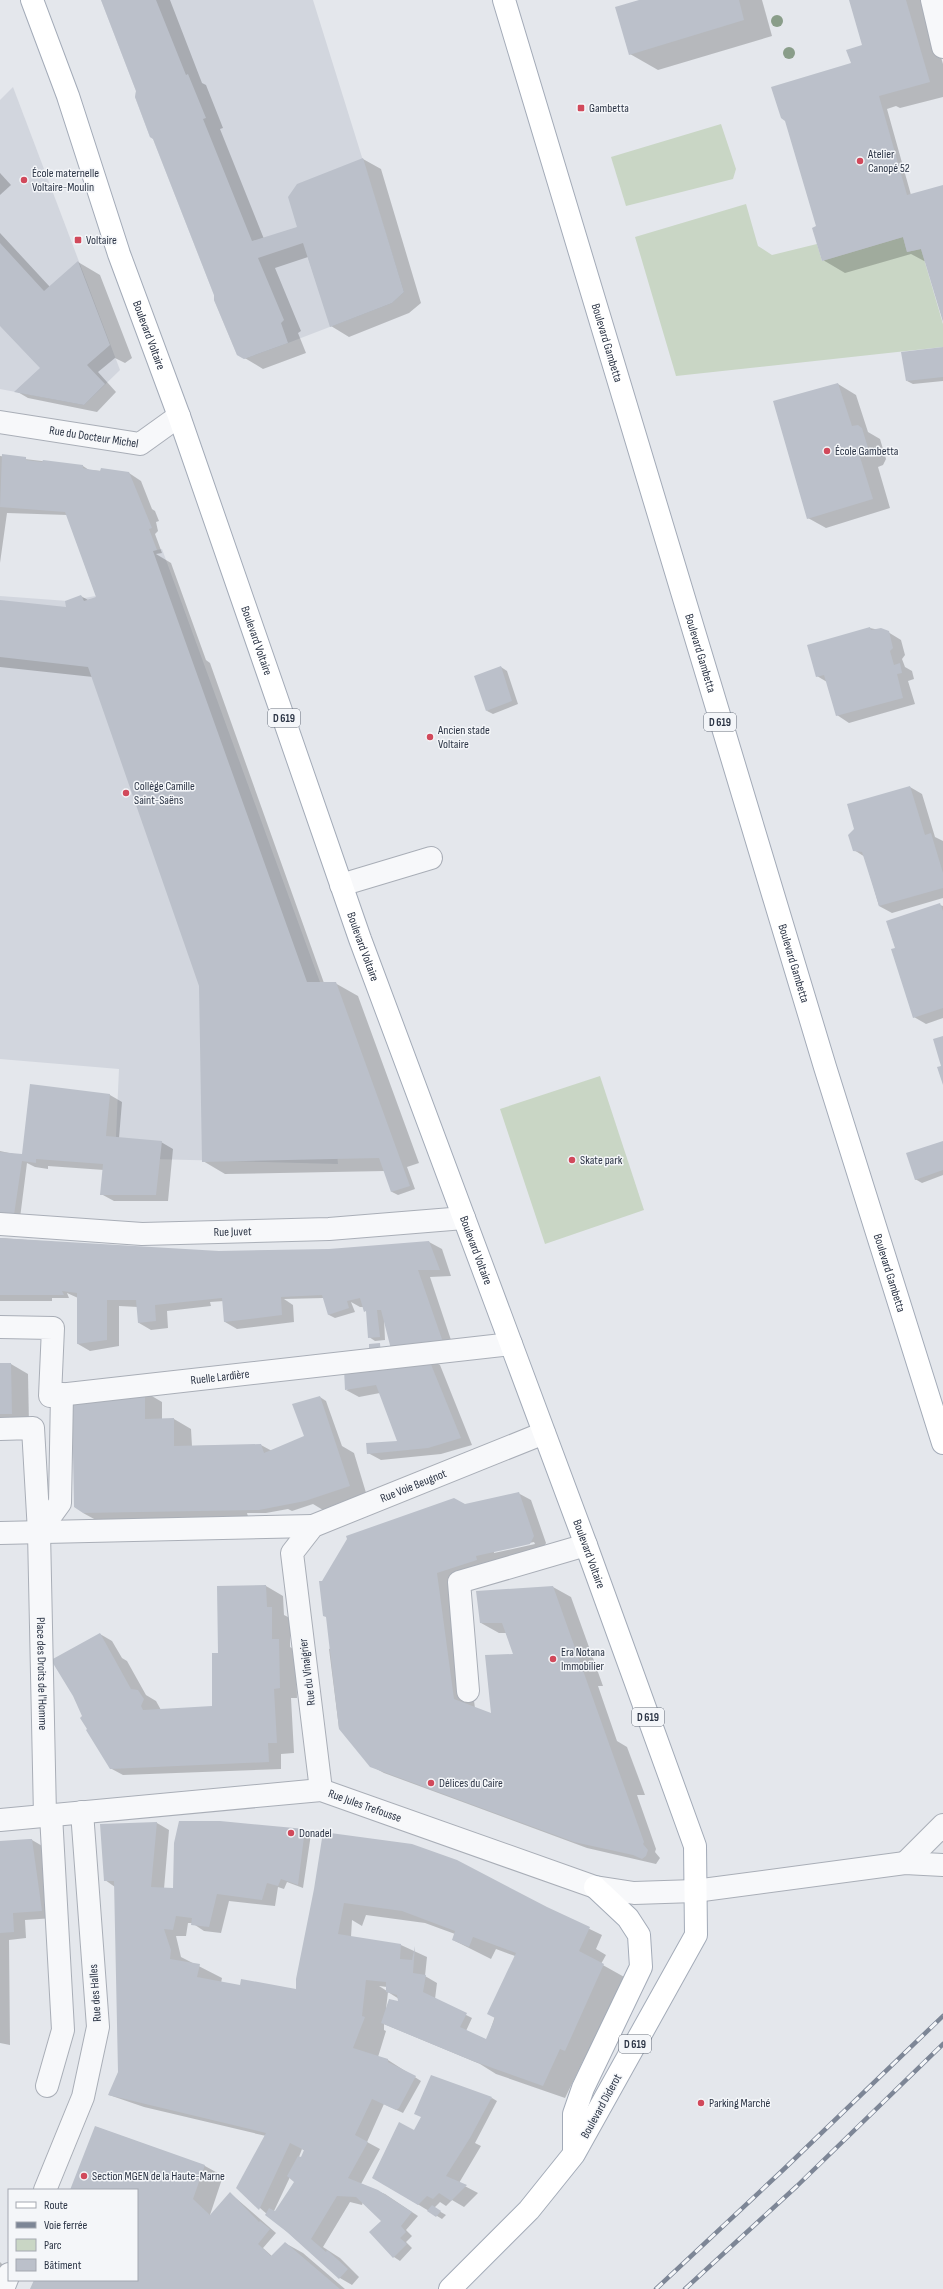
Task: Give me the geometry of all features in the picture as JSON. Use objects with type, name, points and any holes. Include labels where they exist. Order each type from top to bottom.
[{"type":"main road","name":"Boulevard Voltaire","points":[[32,0],[68,96],[122,261],[179,416],[341,885],[510,1344],[586,1545],[695,1846],[695,1891]]},
{"type":"main road","name":"Boulevard Gambetta","points":[[504,0],[825,1067],[943,1443]]},
{"type":"main road","points":[[574,2154],[574,2114],[583,2088],[641,1967],[639,1935],[628,1918],[595,1887]]},
{"type":"main road","name":"Boulevard Diderot","points":[[450,2289],[529,2210],[574,2154],[696,1935],[695,1891]]},
{"type":"street","points":[[932,0],[943,47]]},
{"type":"street","name":"Rue du Docteur Michel","points":[[0,422],[140,444],[179,416]]},
{"type":"street","points":[[341,885],[431,858]]},
{"type":"street","name":"Rue Juvet","points":[[0,1224],[142,1234],[329,1229],[464,1218]]},
{"type":"street","points":[[0,1327],[53,1328],[50,1396],[62,1394],[60,1503],[39,1532]]},
{"type":"street","name":"Ruelle Lardière","points":[[62,1394],[510,1344]]},
{"type":"street","name":"Place des Droits de l'Homme","points":[[0,1429],[33,1428],[39,1532],[48,1816],[64,2030],[47,2086]]},
{"type":"street","name":"Rue Voie Beugnot","points":[[313,1526],[544,1433]]},
{"type":"street","points":[[0,1533],[313,1526]]},
{"type":"street","name":"Rue du Vinaigrier","points":[[313,1526],[292,1553],[321,1790]]},
{"type":"street","points":[[468,1691],[459,1582],[586,1545]]},
{"type":"street","name":"Rue Jules Trefousse","points":[[0,1820],[321,1790],[595,1887],[634,1893],[695,1891],[905,1863],[943,1865]]},
{"type":"street","name":"Rue des Halles","points":[[45,2189],[83,2097],[98,2028],[82,1812]]},
{"type":"street","points":[[905,1863],[943,1826]]},
{"type":"street","points":[[3,2289],[8,2276]]},
{"type":"shaded area","points":[[101,0],[313,0],[404,292],[392,303],[288,343],[244,359],[237,355],[214,300],[214,295],[153,139],[150,137],[135,97],[136,91]]},
{"type":"shaded area","name":"École maternelle Voltaire-Moulin","points":[[13,87],[120,370],[84,405],[0,389],[0,100]]},
{"type":"shaded area","name":"Collège Camille Saint-Saëns","points":[[162,549],[321,985],[338,1164],[115,1158],[119,1069],[0,1059],[0,596],[68,601],[101,595],[86,562]]},
{"type":"green space","points":[[721,124],[736,169],[733,179],[626,206],[611,157]]},
{"type":"green space","points":[[746,204],[758,246],[772,255],[817,244],[822,261],[903,237],[907,252],[921,249],[943,324],[943,347],[676,376],[635,237]]},
{"type":"green space","name":"Skate park","points":[[600,1076],[644,1210],[545,1244],[500,1109]]},
{"type":"building","points":[[101,0],[156,0],[186,75],[188,74],[206,118],[203,119],[252,241],[297,227],[288,197],[297,184],[363,158],[404,292],[392,303],[330,327],[303,243],[258,258],[284,320],[281,323],[288,343],[244,359],[237,355],[214,300],[214,295],[153,139],[150,137],[135,97],[136,91]]},
{"type":"building","points":[[639,0],[739,0],[744,20],[629,55],[615,7]]},
{"type":"building","points":[[849,0],[906,0],[930,82],[879,96],[907,195],[943,185],[943,322],[921,249],[907,252],[903,237],[822,261],[812,228],[816,226],[785,121],[781,118],[771,87],[851,63],[846,50],[862,45]]},
{"type":"building","points":[[0,243],[44,291],[78,261],[110,345],[87,365],[105,384],[84,405],[14,392],[40,368],[0,326]]},
{"type":"building","points":[[943,347],[943,377],[906,381],[901,352]]},
{"type":"building","name":"École Gambetta","points":[[838,383],[852,426],[858,425],[862,428],[868,448],[866,455],[860,457],[873,499],[807,519],[773,401]]},
{"type":"building","points":[[2,454],[26,457],[26,460],[42,462],[43,460],[83,465],[83,468],[100,471],[101,468],[129,472],[152,528],[149,529],[157,550],[153,551],[307,982],[336,982],[410,1186],[391,1192],[379,1158],[202,1162],[199,986],[88,667],[0,657],[0,600],[66,607],[65,601],[81,595],[84,601],[96,597],[65,512],[0,507]]},
{"type":"building","points":[[870,627],[871,630],[881,628],[889,631],[893,648],[890,651],[894,665],[900,663],[902,673],[897,674],[903,698],[836,716],[824,675],[816,677],[807,645]]},
{"type":"building","points":[[501,666],[512,701],[486,711],[474,676]]},
{"type":"building","points":[[910,786],[925,835],[931,833],[943,873],[943,888],[879,906],[862,852],[853,851],[848,835],[854,829],[847,804]]},
{"type":"building","points":[[940,903],[943,911],[943,1008],[913,1018],[891,949],[895,948],[886,921]]},
{"type":"building","points":[[943,1036],[943,1085],[937,1067],[941,1066],[933,1039]]},
{"type":"building","points":[[30,1084],[110,1094],[106,1136],[162,1141],[156,1195],[100,1195],[103,1164],[36,1159],[36,1163],[22,1161],[14,1215],[0,1215],[0,1152],[22,1154]]},
{"type":"building","points":[[943,1141],[943,1170],[915,1180],[906,1153]]},
{"type":"building","points":[[0,1238],[219,1251],[329,1249],[429,1241],[440,1270],[418,1270],[445,1348],[392,1353],[381,1310],[377,1310],[380,1337],[368,1338],[366,1311],[364,1312],[360,1298],[347,1301],[349,1308],[328,1315],[322,1295],[281,1297],[282,1315],[224,1322],[222,1298],[155,1305],[156,1321],[138,1323],[136,1300],[107,1300],[107,1340],[77,1344],[77,1293],[62,1291],[64,1295],[0,1295]]},
{"type":"building","points":[[380,1343],[381,1355],[376,1355],[375,1348],[369,1348],[369,1344]]},
{"type":"building","points":[[428,1357],[461,1438],[428,1448],[367,1454],[366,1443],[397,1441],[376,1385],[345,1390],[344,1369]]},
{"type":"building","points":[[0,1363],[11,1363],[12,1414],[0,1414]]},
{"type":"building","points":[[145,1391],[145,1419],[174,1418],[174,1446],[261,1444],[264,1453],[304,1436],[292,1404],[320,1396],[350,1486],[305,1501],[259,1510],[83,1513],[74,1507],[72,1400]]},
{"type":"building","points":[[519,1492],[534,1536],[530,1544],[476,1556],[477,1560],[437,1573],[454,1699],[491,1713],[485,1655],[513,1654],[502,1623],[480,1623],[476,1591],[553,1586],[644,1842],[643,1844],[648,1850],[646,1856],[642,1859],[633,1855],[574,1842],[370,1767],[339,1729],[326,1617],[323,1616],[319,1581],[322,1581],[347,1539],[346,1536],[454,1498],[465,1504]]},
{"type":"building","points":[[266,1585],[267,1607],[272,1607],[272,1639],[279,1639],[280,1688],[274,1689],[277,1743],[268,1743],[269,1762],[110,1769],[86,1730],[87,1729],[80,1718],[82,1716],[73,1696],[51,1660],[100,1633],[131,1689],[138,1690],[144,1699],[141,1706],[143,1710],[212,1706],[212,1653],[218,1653],[217,1586]]},
{"type":"building","points":[[179,1821],[220,1821],[305,1829],[298,1885],[281,1879],[278,1886],[267,1883],[262,1900],[217,1894],[209,1927],[191,1925],[192,1918],[176,1916],[173,1930],[164,1929],[171,1950],[170,1959],[200,1964],[197,1977],[240,1985],[241,1979],[296,1989],[296,1979],[314,1889],[323,1832],[412,1844],[457,1860],[547,1907],[590,1927],[579,1951],[604,1964],[565,2051],[560,2049],[543,2086],[473,2061],[381,2023],[389,1999],[398,2001],[397,1995],[386,1992],[386,1982],[366,1980],[362,2016],[365,2017],[353,2048],[388,2059],[388,2062],[416,2076],[399,2108],[396,2110],[372,2099],[355,2135],[368,2142],[348,2178],[378,2190],[412,2212],[401,2226],[406,2232],[400,2238],[407,2244],[393,2258],[369,2232],[381,2221],[356,2197],[337,2196],[311,2239],[326,2252],[327,2250],[348,2269],[339,2279],[287,2232],[265,2215],[269,2208],[275,2211],[294,2182],[287,2176],[298,2156],[301,2157],[304,2150],[290,2143],[259,2210],[236,2188],[266,2133],[108,2095],[118,2072],[114,1881],[104,1881],[100,1824],[157,1822],[151,1887],[173,1888],[174,1843]],"holes":[[[344,1903],[402,1911],[455,1931],[452,1940],[469,1947],[473,1937],[516,1953],[487,2014],[495,2018],[486,2039],[460,2027],[467,2013],[423,1992],[426,1975],[413,1973],[415,1946],[412,1960],[400,1959],[401,1944],[338,1934]]]},
{"type":"building","points":[[32,1839],[42,1911],[13,1913],[14,1932],[0,1933],[0,1841]]},
{"type":"building","points":[[431,2075],[492,2097],[470,2138],[446,2176],[467,2185],[451,2201],[439,2193],[433,2199],[427,2196],[418,2205],[372,2178],[399,2122],[414,2130],[421,2117],[414,2114]]},
{"type":"building","points":[[95,2126],[205,2165],[193,2199],[210,2215],[230,2192],[259,2222],[260,2221],[270,2229],[258,2244],[271,2256],[285,2242],[340,2289],[30,2289],[34,2281],[138,2281],[138,2189],[70,2189]]},
{"type":"building","points":[[432,2205],[441,2211],[436,2217],[427,2211]]},
{"type":"railway","points":[[656,2289],[783,2170],[943,2016]]},
{"type":"railway","points":[[685,2289],[797,2186],[943,2044]]},
{"type":"place","name":"Gambetta","points":[[581,108]]},
{"type":"place","name":"Atelier Canopé 52","points":[[860,161]]},
{"type":"place","name":"École maternelle Voltaire-Moulin","points":[[24,180]]},
{"type":"place","name":"Voltaire","points":[[78,240]]},
{"type":"place","name":"École Gambetta","points":[[827,451]]},
{"type":"place","name":"Ancien stade Voltaire","points":[[430,737]]},
{"type":"place","name":"Collège Camille Saint-Saëns","points":[[126,793]]},
{"type":"place","name":"Skate park","points":[[572,1160]]},
{"type":"place","name":"Era Notana Immobilier","points":[[553,1659]]},
{"type":"place","name":"Délices du Caire","points":[[431,1783]]},
{"type":"place","name":"Donadel","points":[[291,1833]]},
{"type":"place","name":"Parking Marché","points":[[701,2103]]},
{"type":"place","name":"Section MGEN de la Haute-Marne","points":[[84,2176]]}]
